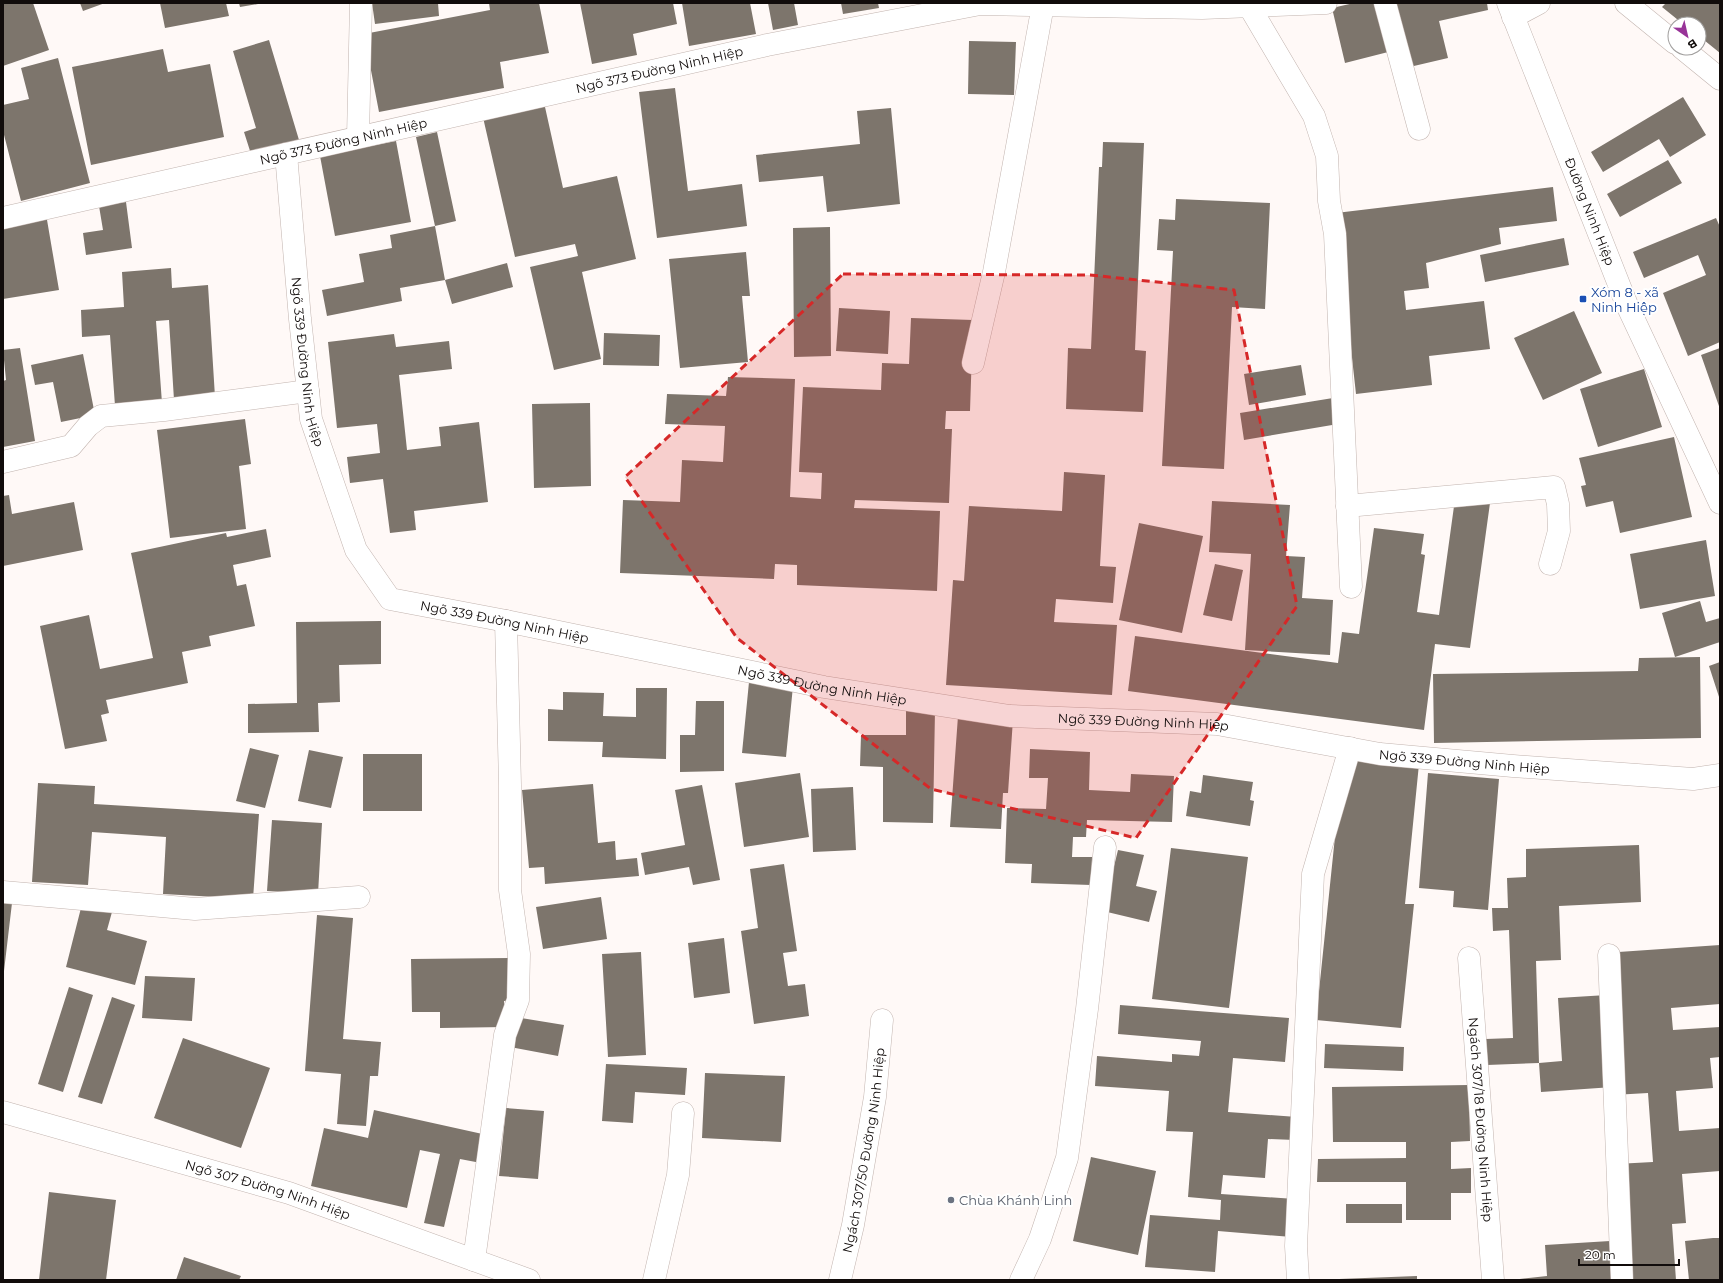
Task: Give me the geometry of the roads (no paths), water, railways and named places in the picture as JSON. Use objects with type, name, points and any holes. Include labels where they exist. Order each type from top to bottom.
[{"type":"street","points":[[358,137],[360,3]]},
{"type":"street","name":"Ngõ 373 Đường Ninh Hiệp","points":[[3,218],[767,45],[980,4],[1202,8],[1326,3]]},
{"type":"street","points":[[1385,3],[1419,129]]},
{"type":"street","points":[[1510,10],[1539,3]]},
{"type":"street","points":[[1626,3],[1667,36]]},
{"type":"street","points":[[973,363],[994,272],[1043,5]]},
{"type":"street","points":[[1249,6],[1314,116],[1327,156],[1329,201],[1334,234],[1351,587]]},
{"type":"street","name":"Đường Ninh Hiệp","points":[[1510,10],[1627,305],[1720,503]]},
{"type":"street","points":[[1692,56],[1720,79]]},
{"type":"street","name":"Ngõ 339 Đường Ninh Hiệp","points":[[286,154],[300,319],[311,419],[356,550],[390,599],[506,621],[824,687],[1010,716],[1217,724],[1380,754],[1520,767],[1693,779],[1720,775]]},
{"type":"street","points":[[3,462],[71,446],[88,426],[101,416],[164,410],[308,391]]},
{"type":"street","points":[[1347,506],[1554,487],[1558,504],[1559,531],[1550,564]]},
{"type":"street","points":[[474,1260],[505,1035],[518,1000],[519,954],[510,890],[510,785],[506,621]]},
{"type":"street","points":[[1298,1280],[1296,1246],[1314,874],[1350,748]]},
{"type":"street","points":[[1021,1280],[1040,1239],[1067,1158],[1087,1009],[1105,847]]},
{"type":"street","points":[[3,892],[195,909],[359,897]]},
{"type":"street","points":[[1609,955],[1622,1280]]},
{"type":"street","name":"Ngách 307/18 Đường Ninh Hiệp","points":[[1469,958],[1493,1280]]},
{"type":"street","name":"Ngách 307/50 Đường Ninh Hiệp","points":[[840,1280],[854,1225],[875,1097],[882,1020]]},
{"type":"street","name":"Ngõ 307 Đường Ninh Hiệp","points":[[3,1112],[289,1193],[529,1280]]},
{"type":"street","points":[[654,1280],[678,1175],[683,1113]]},
{"type":"place","name":"Xóm 8 - xã Ninh Hiệp","points":[[1583,299]]},
{"type":"place","name":"Chùa Khánh Linh","points":[[951,1200]]}]
